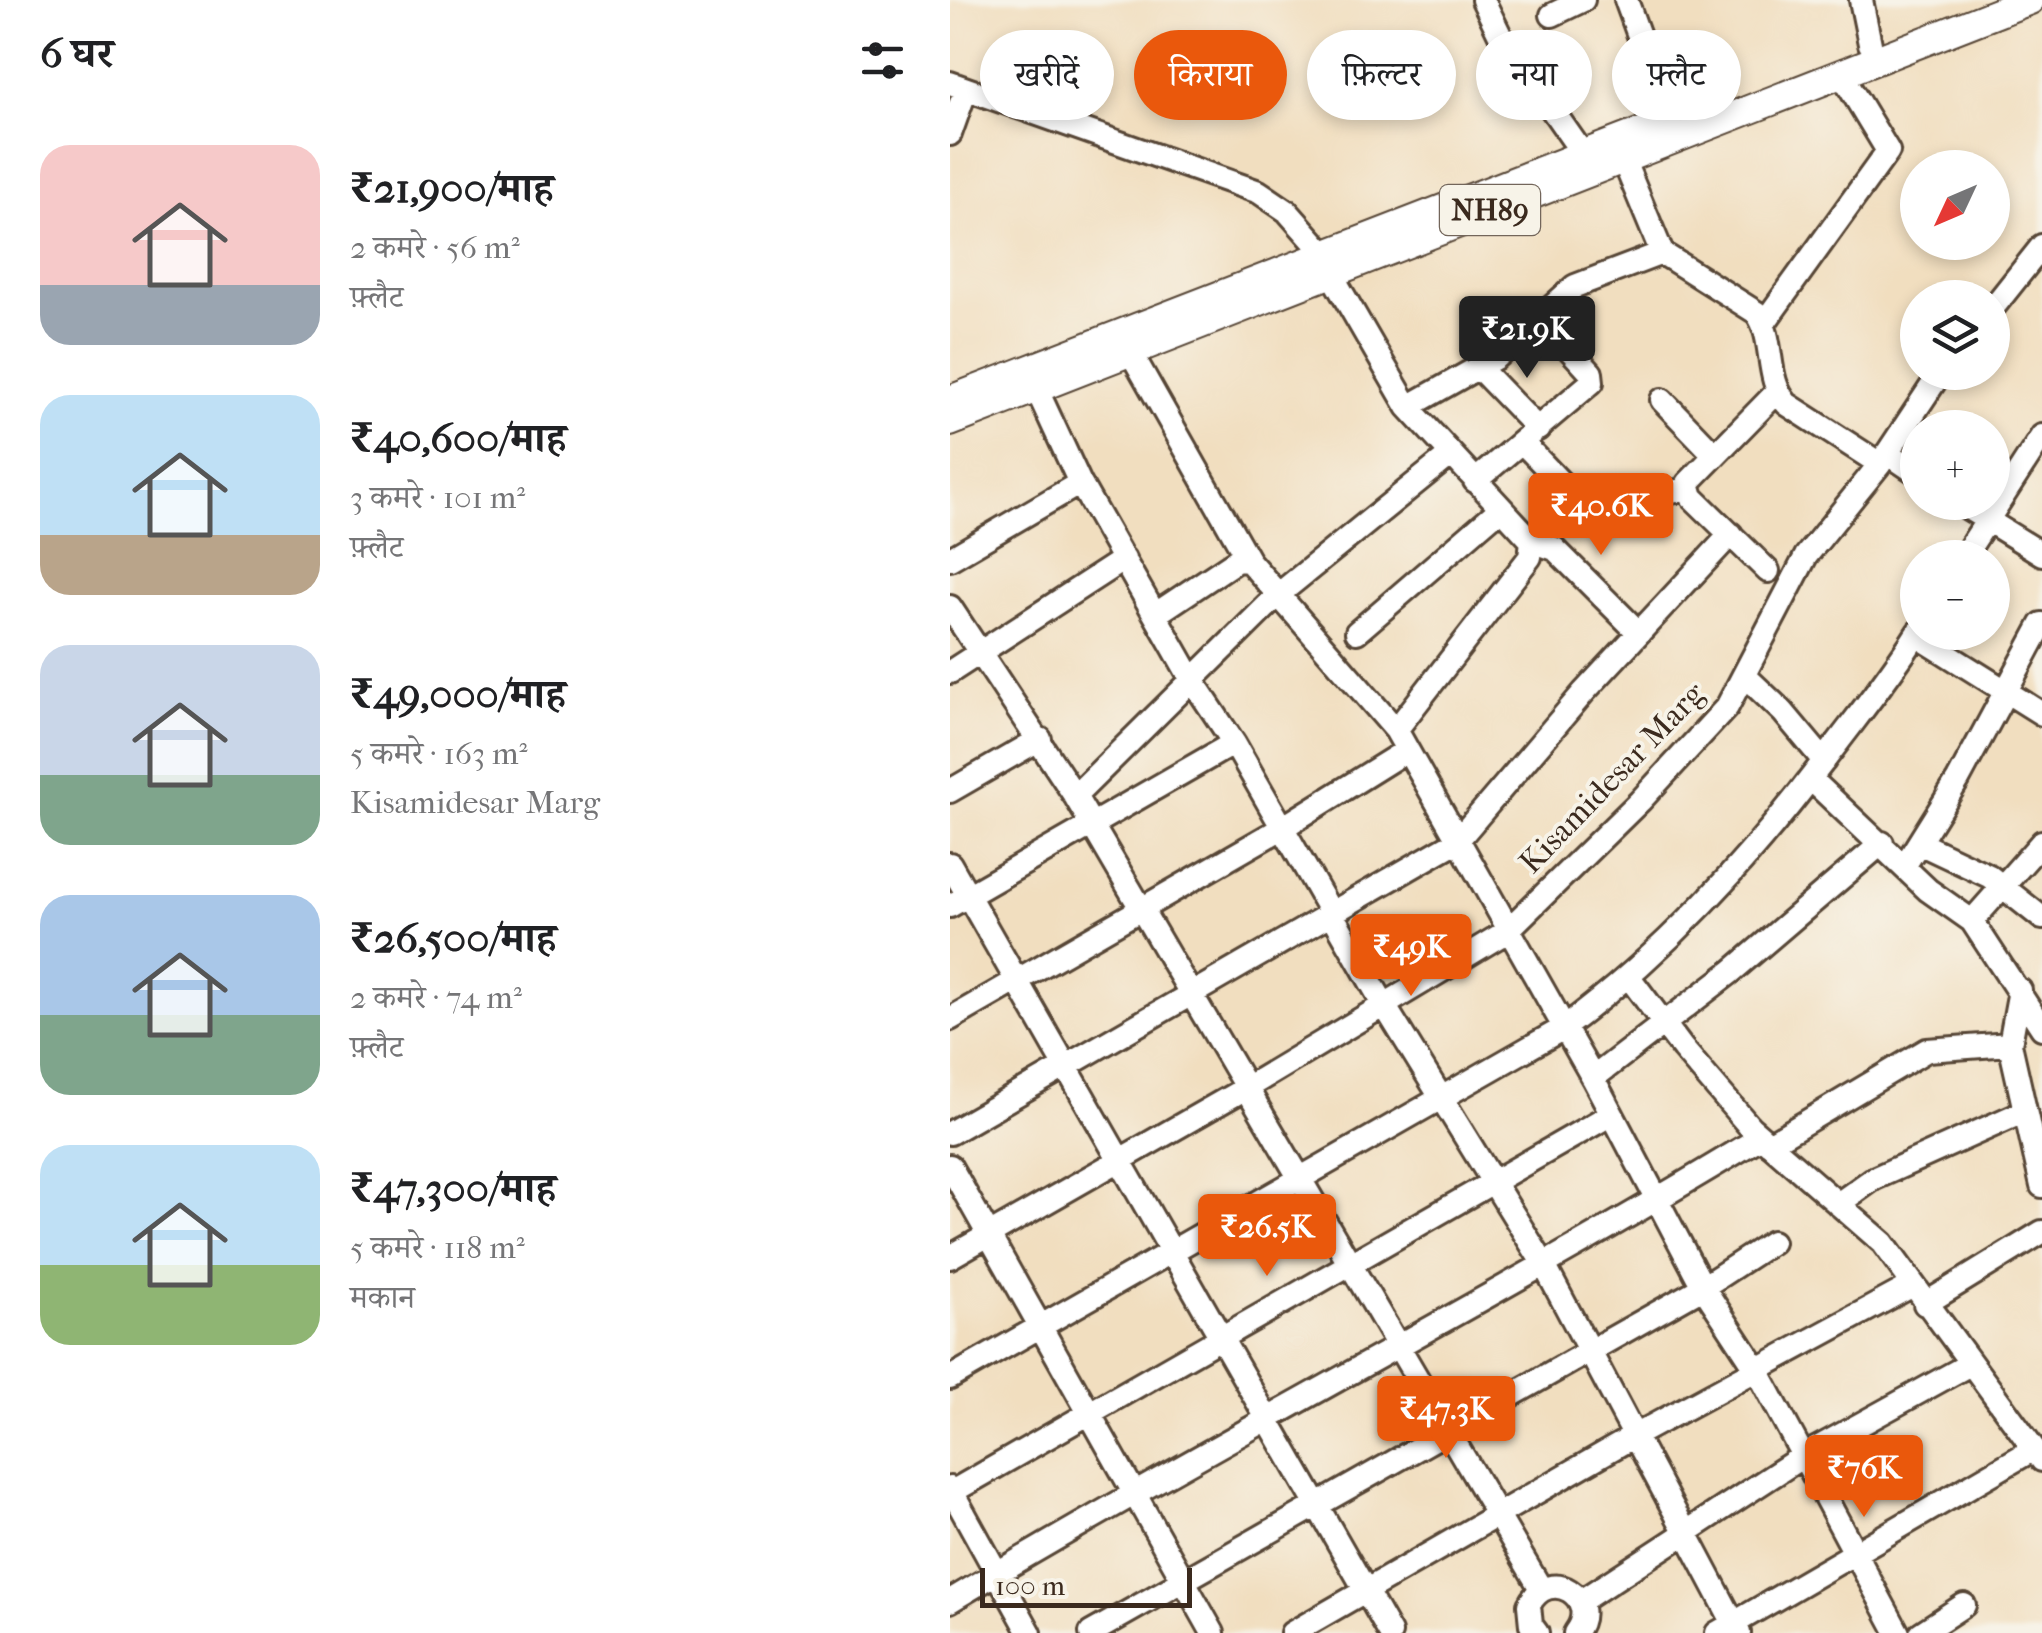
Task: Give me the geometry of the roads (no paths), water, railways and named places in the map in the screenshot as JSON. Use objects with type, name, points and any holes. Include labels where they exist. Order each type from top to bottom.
[{"type":"main road","name":"NH89","points":[[950,422],[1130,351],[1327,262],[1583,154],[1984,0]]},
{"type":"main road","name":"NH89","points":[[950,400],[1327,262],[1622,160],[2030,0]]},
{"type":"street","points":[[1483,0],[1500,35],[1583,154]]},
{"type":"street","points":[[1552,15],[1583,0]]},
{"type":"street","points":[[1626,0],[1670,121]]},
{"type":"street","points":[[1860,0],[1870,44]]},
{"type":"street","points":[[1764,323],[1888,150],[1842,75]]},
{"type":"street","points":[[950,134],[958,86],[1258,192],[1287,210],[1327,262],[1408,407],[1532,541],[1555,549],[1638,632]]},
{"type":"street","points":[[1622,160],[1662,253],[1743,300],[1764,323],[1777,392],[1787,404],[1900,466]]},
{"type":"street","points":[[2010,286],[2042,246]]},
{"type":"street","points":[[1408,407],[1480,369],[1575,286],[1662,253]]},
{"type":"street","points":[[1475,481],[1588,387],[1593,377],[1540,317]]},
{"type":"street","points":[[1130,351],[1249,561],[1402,740],[1506,932],[1593,1078],[1703,1287],[1756,1368],[1898,1633]]},
{"type":"street","points":[[1480,369],[1586,510],[1622,496],[1689,490]]},
{"type":"street","points":[[1036,388],[1080,483],[1192,680],[1234,743],[1384,1005],[1543,1262],[1636,1435],[1730,1630],[2038,1455],[1882,1242],[1765,1140],[1664,1025],[1630,977]]},
{"type":"street","name":"Kisamidesar Marg","points":[[950,1257],[1246,1088],[1506,932],[1711,727],[1745,676],[1806,556],[1884,459],[1929,390]]},
{"type":"street","points":[[1689,490],[1692,476],[1777,392]]},
{"type":"street","points":[[1662,400],[1714,454]]},
{"type":"street","points":[[1974,540],[2042,436]]},
{"type":"street","points":[[1075,796],[1279,594],[1450,456]]},
{"type":"street","points":[[950,559],[1080,483]]},
{"type":"street","points":[[1689,490],[1768,571]]},
{"type":"street","points":[[1357,632],[1502,508]]},
{"type":"street","points":[[1983,520],[2042,554]]},
{"type":"street","points":[[950,1133],[1457,840],[1638,632],[1732,534]]},
{"type":"street","points":[[950,1019],[1282,828],[1402,740],[1530,556],[1532,541]]},
{"type":"street","points":[[950,672],[1124,559]]},
{"type":"street","points":[[1156,614],[1230,564],[1249,561]]},
{"type":"street","points":[[950,607],[1092,824],[1346,1262],[1542,1589]]},
{"type":"street","points":[[1905,865],[2042,624]]},
{"type":"street","points":[[950,1378],[1562,1030],[1630,977],[1706,904],[1817,770],[1905,650]]},
{"type":"street","points":[[1941,650],[2042,714]]},
{"type":"street","points":[[1745,676],[1784,712],[1817,770],[1882,843],[1928,890],[1972,922],[2020,989],[2042,1028]]},
{"type":"street","points":[[950,791],[1040,740]]},
{"type":"street","points":[[959,901],[1234,743]]},
{"type":"street","points":[[1972,922],[2042,842]]},
{"type":"street","points":[[1593,1078],[1664,1025],[1882,843]]},
{"type":"street","points":[[1919,843],[2002,885],[2042,918]]},
{"type":"street","points":[[950,864],[959,901],[1014,981],[1121,1159],[1390,1633]]},
{"type":"street","points":[[2020,989],[2010,1044],[2024,1110],[2037,1142],[2042,1186]]},
{"type":"street","points":[[950,1601],[1266,1417],[1397,1348],[1543,1262],[1928,1050],[2010,1044]]},
{"type":"street","points":[[1838,1204],[1872,1179],[2024,1110]]},
{"type":"street","points":[[1030,1633],[951,1490],[1610,1115]]},
{"type":"street","points":[[950,1166],[1213,1633]]},
{"type":"street","points":[[1292,1633],[1756,1368],[1919,1294],[2042,1232]]},
{"type":"street","points":[[1091,1633],[1590,1352],[1772,1242]]},
{"type":"street","points":[[2042,1242],[2042,1252]]},
{"type":"street","points":[[1581,1601],[1804,1456],[1970,1364]]},
{"type":"street","points":[[1528,1630],[1529,1604],[1542,1589],[1564,1586],[1581,1601],[1583,1621],[1575,1633]]},
{"type":"street","points":[[1921,1633],[1964,1605]]}]
